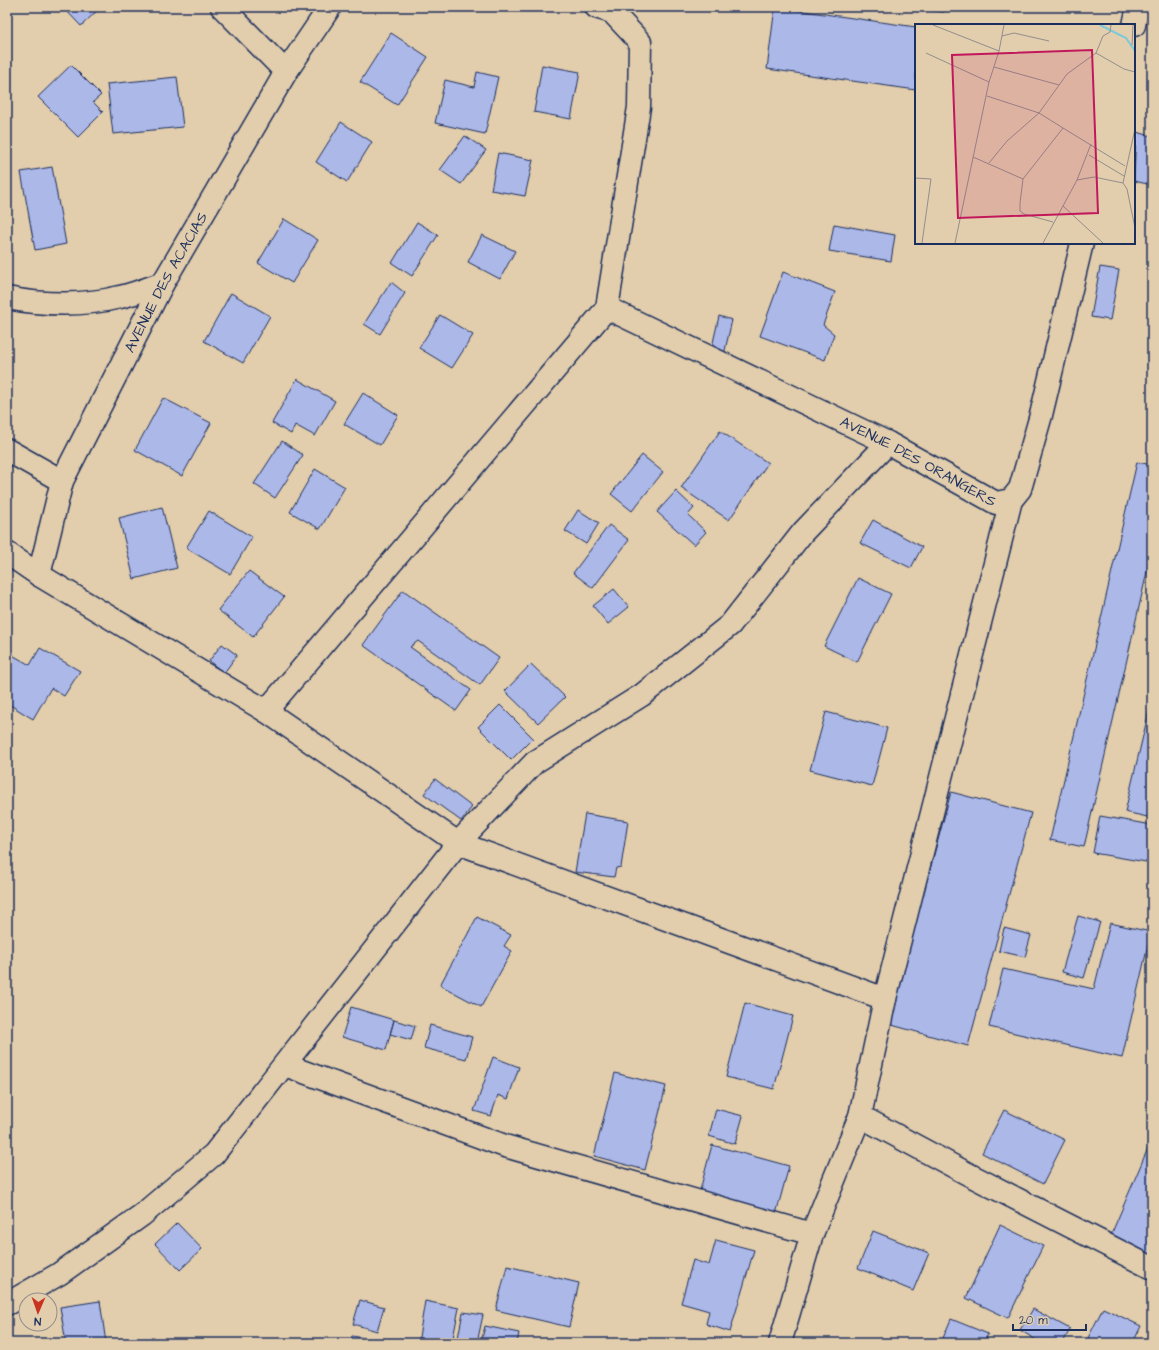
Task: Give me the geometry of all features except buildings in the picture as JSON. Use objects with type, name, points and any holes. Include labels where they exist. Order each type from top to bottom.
[{"type":"street","points":[[222,7],[286,72]]},
{"type":"street","name":"AVENUE DES ACACIAS","points":[[39,575],[62,481],[163,283],[286,72],[330,7]]},
{"type":"street","points":[[266,711],[607,308],[639,107],[640,42],[612,12],[596,7]]},
{"type":"street","points":[[1134,24],[1138,7]]},
{"type":"street","name":"AVENUE DES ORANGERS","points":[[607,308],[888,443],[996,503],[1011,500],[1020,489],[1039,423],[1082,244]]},
{"type":"street","points":[[7,298],[26,302],[82,302],[119,298],[163,283]]},
{"type":"street","points":[[7,1304],[59,1274],[142,1215],[214,1154],[458,843],[535,762],[642,695],[730,625],[803,532],[888,443]]},
{"type":"street","points":[[7,450],[62,481]]},
{"type":"street","points":[[780,1343],[812,1234],[860,1116],[885,999],[1011,500]]},
{"type":"street","points":[[7,553],[39,575],[266,711],[458,843],[885,999]]},
{"type":"street","points":[[285,1065],[505,1146],[812,1234]]},
{"type":"street","points":[[860,1116],[966,1173],[1152,1268]]}]
